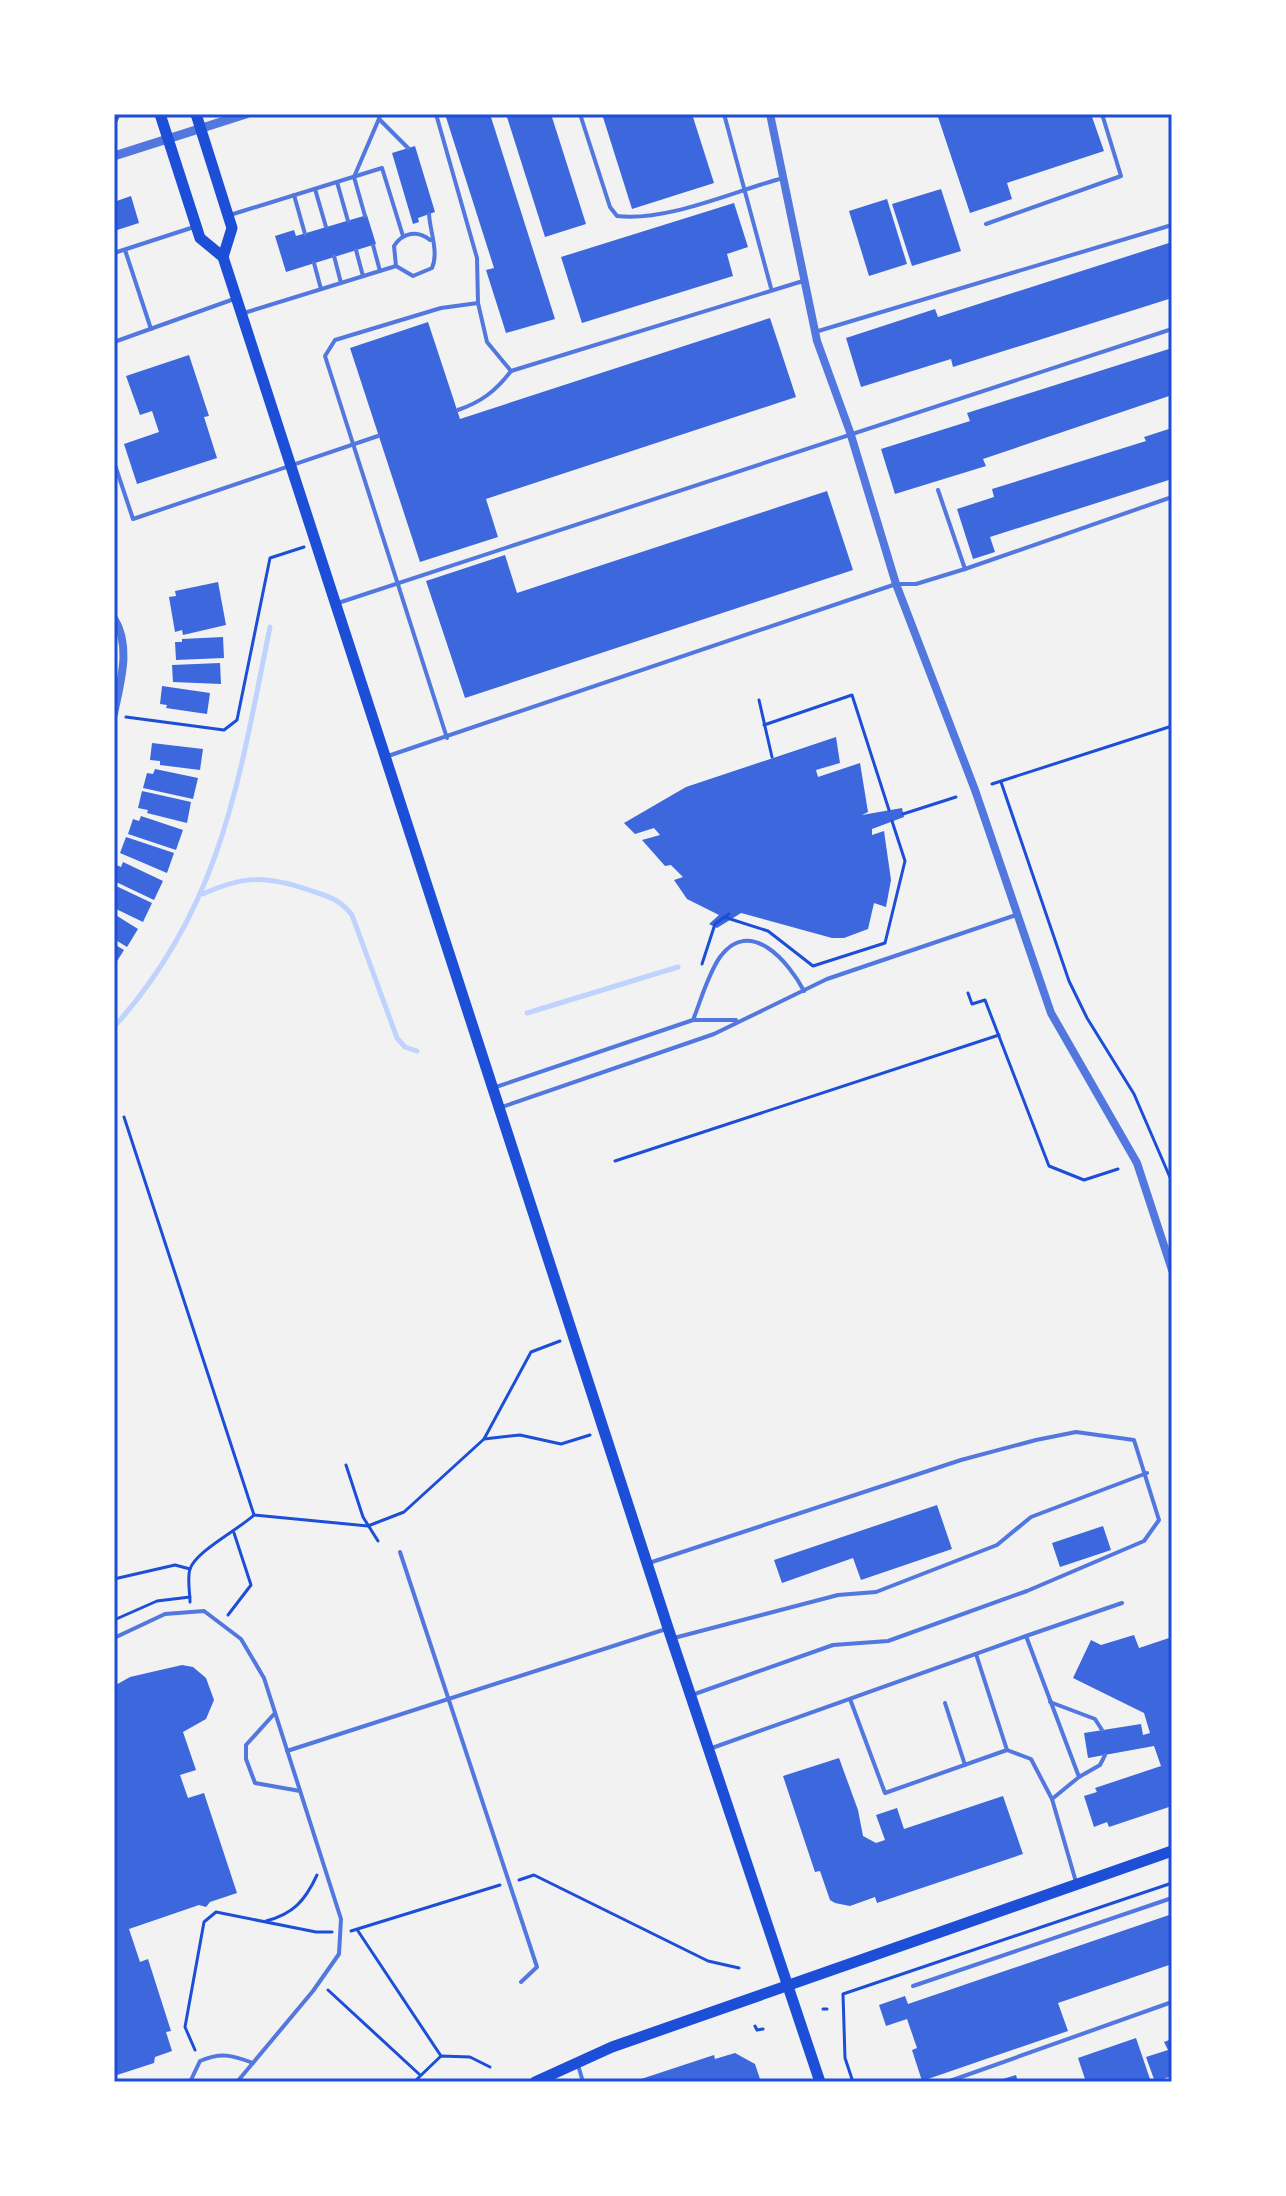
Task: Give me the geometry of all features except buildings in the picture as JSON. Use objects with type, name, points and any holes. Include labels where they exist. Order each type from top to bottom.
[{"type":"main road","points":[[160,114],[200,238],[223,257],[237,298],[690,1696],[820,2082]]},
{"type":"main road","points":[[196,114],[232,228],[223,257]]},
{"type":"main road","points":[[535,2082],[612,2047],[1172,1851]]},
{"type":"street","points":[[114,156],[246,114]]},
{"type":"street","points":[[770,114],[815,332],[850,432],[896,584],[975,790],[1051,1013],[1137,1163],[1172,1270]]},
{"type":"street","points":[[114,618],[119,627],[124,662],[114,715]]},
{"type":"lane","points":[[436,114],[477,258],[478,303],[487,342],[511,371]]},
{"type":"lane","points":[[580,114],[610,207],[617,216],[634,218],[663,213],[784,178]]},
{"type":"lane","points":[[724,114],[771,288]]},
{"type":"lane","points":[[986,224],[1121,176],[1102,114]]},
{"type":"lane","points":[[365,216],[354,177],[380,117],[408,148]]},
{"type":"lane","points":[[228,215],[382,168],[403,236]]},
{"type":"lane","points":[[337,182],[348,221]]},
{"type":"lane","points":[[315,189],[326,227]]},
{"type":"lane","points":[[294,195],[305,234]]},
{"type":"lane","points":[[429,214],[435,261],[426,273],[406,275],[396,266],[394,246],[403,236],[418,233],[430,240]]},
{"type":"lane","points":[[815,332],[1172,225]]},
{"type":"lane","points":[[114,253],[196,226]]},
{"type":"lane","points":[[373,245],[380,271]]},
{"type":"lane","points":[[125,250],[151,329]]},
{"type":"lane","points":[[356,250],[363,276]]},
{"type":"lane","points":[[334,256],[341,283]]},
{"type":"lane","points":[[314,263],[321,289]]},
{"type":"lane","points":[[242,314],[396,266]]},
{"type":"lane","points":[[458,410],[475,404],[498,388],[511,371],[771,288],[804,281]]},
{"type":"lane","points":[[114,342],[237,298]]},
{"type":"lane","points":[[447,738],[325,356],[335,340],[441,308],[478,303]]},
{"type":"lane","points":[[336,603],[850,432],[1172,329]]},
{"type":"lane","points":[[114,462],[133,519],[378,436]]},
{"type":"lane","points":[[938,490],[965,569]]},
{"type":"lane","points":[[386,757],[896,584],[916,584],[965,569],[1172,497]]},
{"type":"lane","points":[[500,1107],[714,1034],[738,1019],[804,991],[1016,915]]},
{"type":"lane","points":[[693,1020],[717,961],[738,942],[752,941],[779,955],[792,968],[804,991]]},
{"type":"lane","points":[[494,1088],[693,1020],[738,1019]]},
{"type":"lane","points":[[647,1563],[961,1460],[1076,1432],[1134,1440],[1147,1473],[1159,1520],[1144,1541],[1027,1591],[888,1641],[833,1645],[690,1696]]},
{"type":"lane","points":[[287,1751],[449,1699],[670,1634],[838,1595],[876,1592],[997,1545],[1031,1517],[1147,1473]]},
{"type":"lane","points":[[400,1552],[537,1967],[521,1982]]},
{"type":"lane","points":[[709,1750],[1122,1603]]},
{"type":"lane","points":[[114,1638],[165,1614],[204,1611],[241,1639],[264,1678],[341,1919],[339,1954],[320,1982],[237,2082]]},
{"type":"lane","points":[[1026,1636],[1079,1777]]},
{"type":"lane","points":[[976,1654],[1007,1750]]},
{"type":"lane","points":[[850,1699],[885,1793],[1007,1750],[1031,1759],[1052,1799],[1076,1885]]},
{"type":"lane","points":[[1050,1702],[1095,1719],[1102,1730]]},
{"type":"lane","points":[[945,1703],[965,1765]]},
{"type":"lane","points":[[275,1713],[246,1745],[246,1759],[255,1783],[300,1791]]},
{"type":"lane","points":[[1052,1799],[1100,1765],[1105,1755]]},
{"type":"lane","points":[[913,1986],[1172,1898]]},
{"type":"lane","points":[[947,2082],[1172,2002]]},
{"type":"lane","points":[[190,2082],[200,2061],[216,2054],[228,2054],[253,2063]]},
{"type":"lane","points":[[577,2063],[583,2082]]},
{"type":"path","points":[[114,126],[119,114]]},
{"type":"path","points":[[114,715],[224,730],[237,720],[270,558],[317,543]]},
{"type":"path","points":[[764,725],[852,695],[889,810]]},
{"type":"path","points":[[759,700],[772,757]]},
{"type":"path","points":[[992,784],[1172,726]]},
{"type":"path","points":[[1001,782],[1069,981],[1134,1094],[1159,1145],[1172,1182]]},
{"type":"path","points":[[903,814],[956,797]]},
{"type":"path","points":[[701,968],[715,924],[726,915],[768,931],[813,966],[885,943],[905,861],[892,821]]},
{"type":"path","points":[[968,993],[972,1004],[985,1000],[1049,1166],[1084,1180],[1118,1169]]},
{"type":"path","points":[[615,1161],[999,1035]]},
{"type":"path","points":[[124,1117],[254,1515]]},
{"type":"path","points":[[190,1612],[190,1569],[208,1547],[234,1533],[254,1515],[368,1526],[404,1512],[484,1439],[531,1352],[574,1337]]},
{"type":"path","points":[[484,1439],[520,1435],[561,1444],[604,1431]]},
{"type":"path","points":[[346,1465],[368,1526],[378,1541]]},
{"type":"path","points":[[221,1624],[251,1585],[234,1533]]},
{"type":"path","points":[[114,1579],[175,1565],[190,1569]]},
{"type":"path","points":[[114,1620],[157,1601],[190,1597]]},
{"type":"path","points":[[262,1921],[289,1915],[308,1893],[323,1862]]},
{"type":"path","points":[[200,2061],[185,2027],[204,1922],[216,1912],[316,1932],[358,1931],[534,1875],[708,1961],[737,1970]]},
{"type":"path","points":[[853,2082],[845,2058],[843,1994],[1172,1883]]},
{"type":"path","points":[[358,1931],[441,2056]]},
{"type":"path","points":[[320,1982],[419,2074]]},
{"type":"path","points":[[755,2026],[757,2030],[763,2029]]},
{"type":"path","points":[[414,2082],[441,2056],[470,2057],[490,2067]]},
{"type":"waterway","points":[[114,1027],[150,982],[180,935],[203,888],[235,789],[270,627]]},
{"type":"waterway","points":[[203,894],[231,883],[268,880],[316,892],[343,905],[352,915],[397,1038],[405,1047],[417,1051]]},
{"type":"waterway","points":[[527,1013],[678,967]]}]
